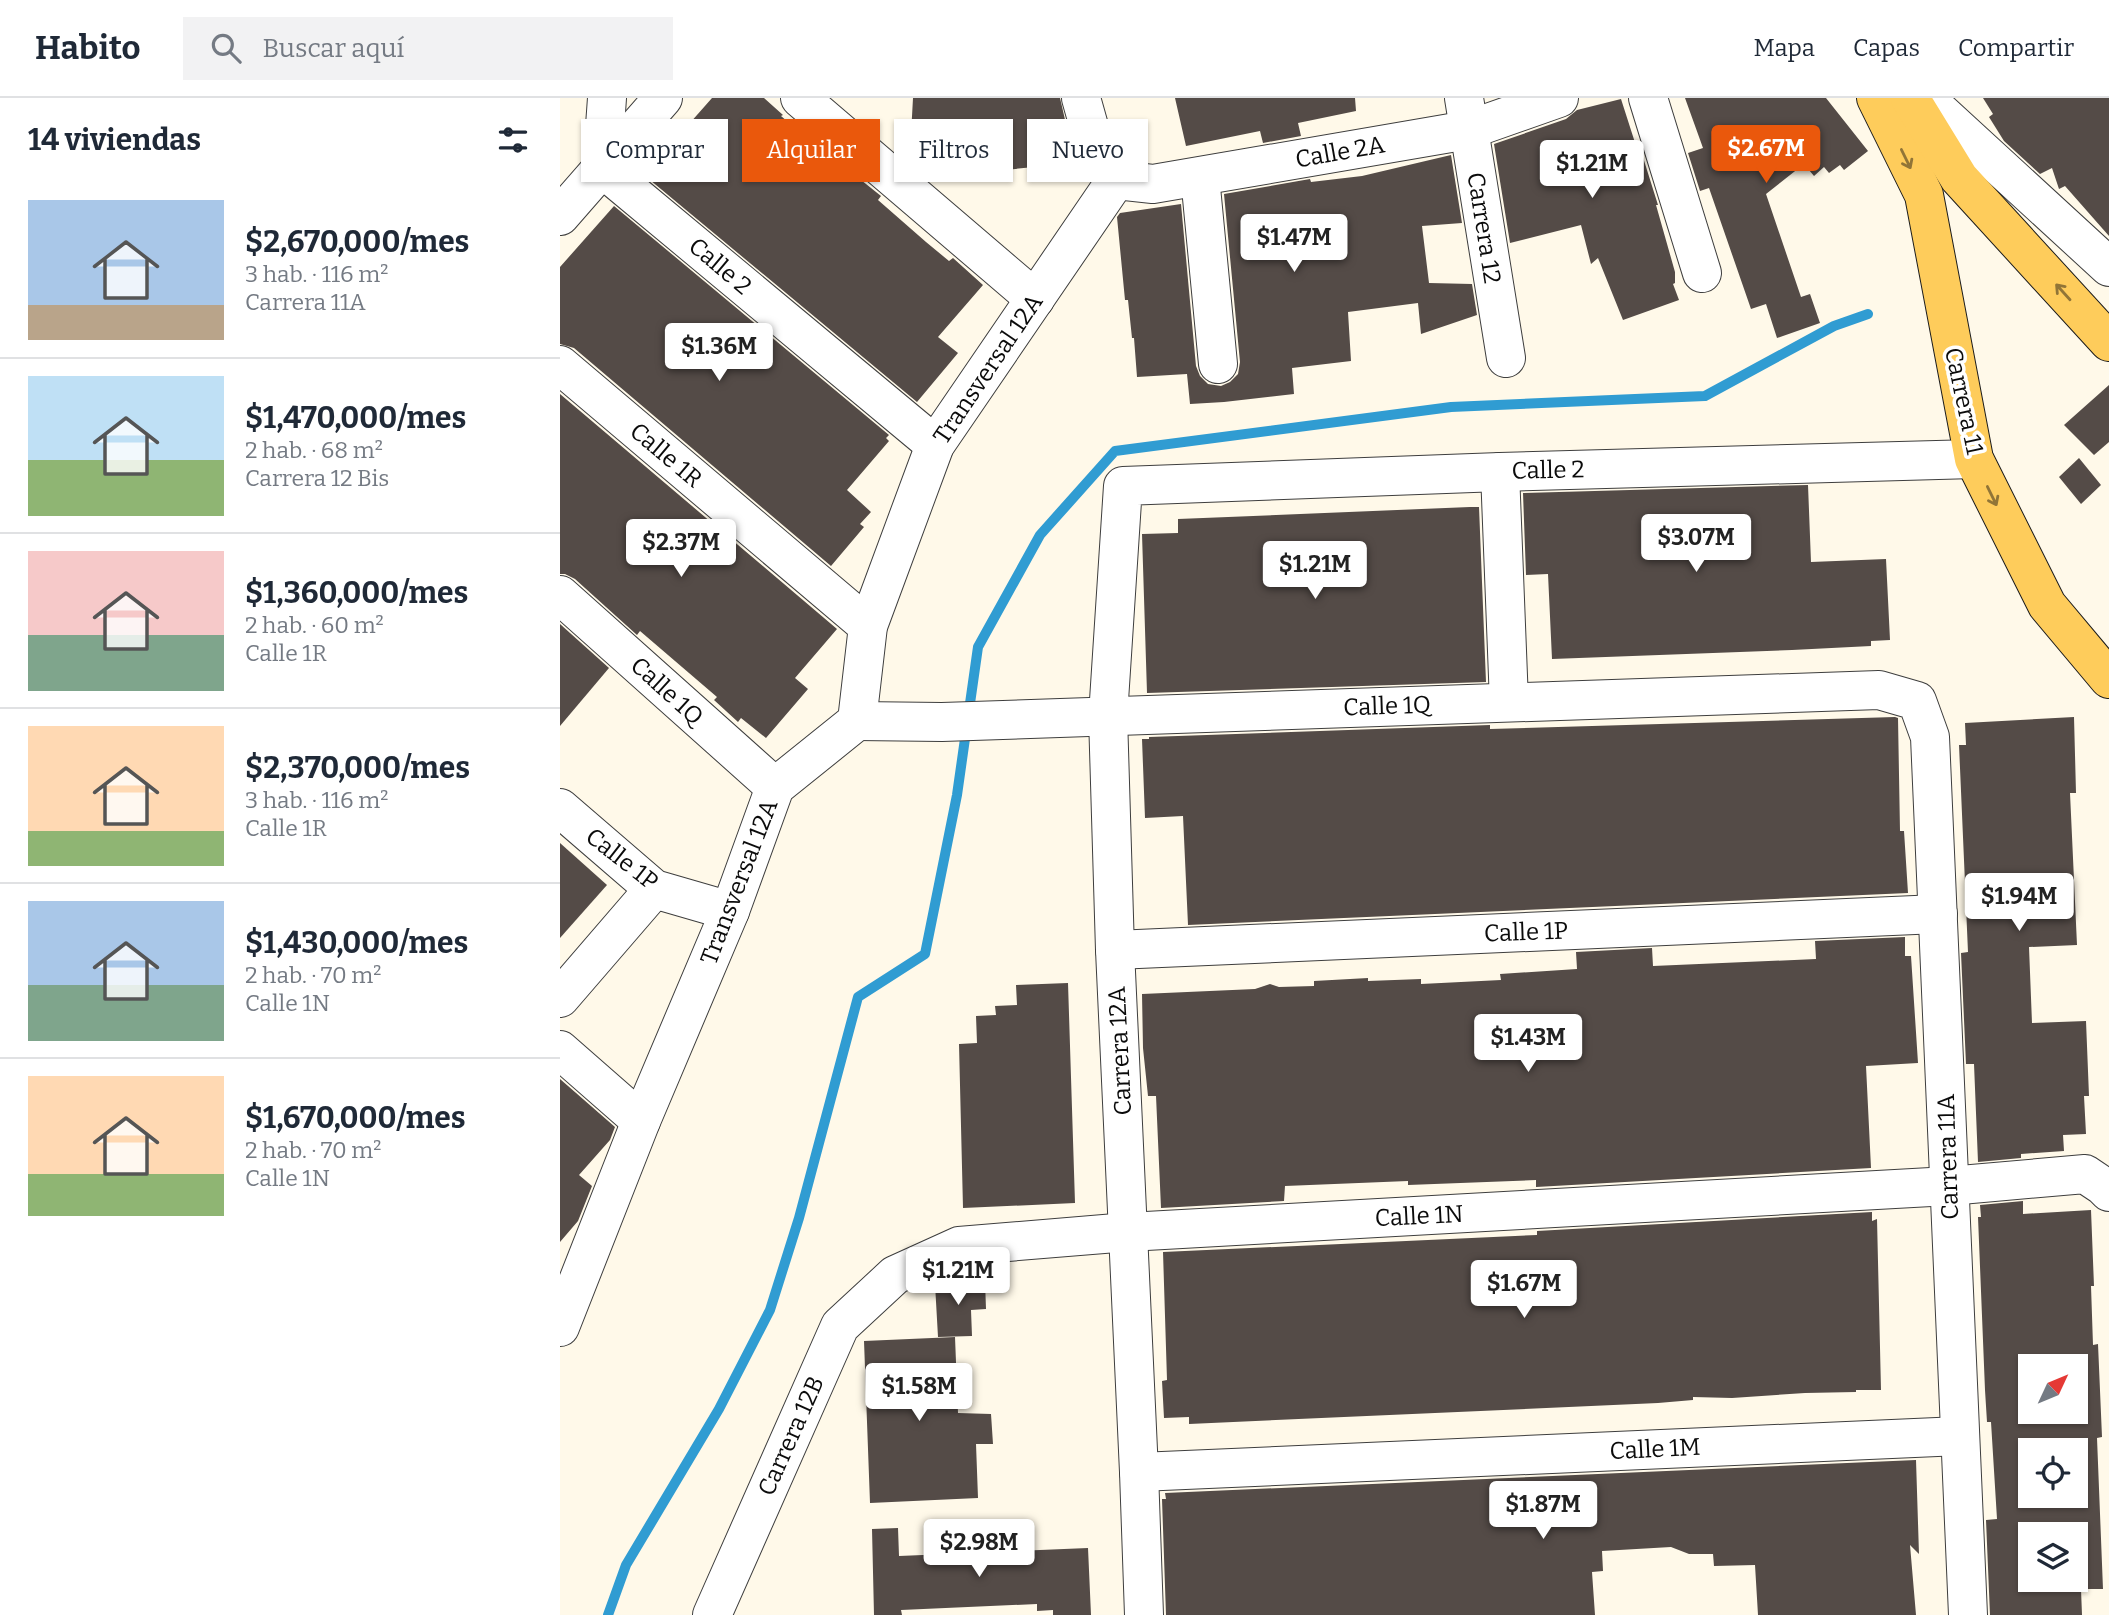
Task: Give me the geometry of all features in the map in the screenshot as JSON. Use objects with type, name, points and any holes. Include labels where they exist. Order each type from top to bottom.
[{"type":"main road","name":"Carrera 11","points":[[1876,98],[1924,195],[1974,459],[2047,605],[2109,679]]},
{"type":"main road","points":[[1910,98],[1959,178],[2109,342]]},
{"type":"main road","points":[[1924,195],[1959,178]]},
{"type":"street","points":[[606,119],[607,98]]},
{"type":"street","points":[[645,119],[663,98]]},
{"type":"street","points":[[800,98],[1035,299]]},
{"type":"street","points":[[1081,98],[1087,119]]},
{"type":"street","name":"Calle 2A","points":[[1134,182],[1153,184],[1200,177],[1466,114],[1559,98]]},
{"type":"street","points":[[1648,98],[1702,273]]},
{"type":"street","points":[[1924,98],[2109,267]]},
{"type":"street","name":"Carrera 12","points":[[1466,114],[1506,358]]},
{"type":"street","points":[[1200,177],[1218,364]]},
{"type":"street","points":[[560,216],[590,182]]},
{"type":"street","name":"Calle 2","points":[[619,182],[935,445]]},
{"type":"street","name":"Transversal 12A","points":[[560,1327],[570,1264],[641,1121],[730,911],[775,787],[857,721],[868,626],[935,445],[1115,182]]},
{"type":"street","name":"Calle 1R","points":[[560,365],[868,626]]},
{"type":"street","name":"Calle 2","points":[[1123,486],[1974,459]]},
{"type":"street","points":[[1500,472],[1509,702]]},
{"type":"street","name":"Carrera 12A","points":[[1123,486],[1108,716],[1115,950],[1144,1615]]},
{"type":"street","name":"Calle 1Q","points":[[560,595],[775,787]]},
{"type":"street","name":"Calle 1Q","points":[[857,721],[942,722],[1879,690],[1917,701]]},
{"type":"street","name":"Carrera 11A","points":[[1917,701],[1930,737],[1968,1615]]},
{"type":"street","name":"Calle 1P","points":[[560,808],[654,889],[730,911]]},
{"type":"street","points":[[560,998],[654,889]]},
{"type":"street","name":"Calle 1P","points":[[1115,950],[1938,914]]},
{"type":"street","points":[[560,1051],[641,1121]]},
{"type":"street","name":"Calle 1N","points":[[895,1275],[959,1246],[1128,1232],[1949,1186],[2085,1174],[2109,1192]]},
{"type":"street","name":"Carrera 12B","points":[[712,1615],[840,1326],[895,1275]]},
{"type":"street","name":"Calle 1M","points":[[1139,1472],[1960,1436]]},
{"type":"building","points":[[712,98],[764,98],[784,119],[742,119],[742,182],[864,182],[881,196],[878,200],[926,242],[949,261],[953,258],[983,285],[938,337],[958,353],[917,402],[652,182],[728,182],[728,119],[693,119]]},
{"type":"building","points":[[913,98],[1060,98],[1065,119],[1027,119],[1027,168],[1013,169],[1013,119],[912,119]]},
{"type":"building","points":[[1175,98],[1355,98],[1356,111],[1298,123],[1301,136],[1263,143],[1260,131],[1186,146]]},
{"type":"building","points":[[1685,98],[1826,98],[1868,151],[1844,170],[1840,165],[1829,173],[1824,167],[1814,176],[1804,164],[1766,194],[1801,297],[1810,294],[1820,323],[1777,338],[1766,304],[1751,309],[1709,188],[1700,191],[1688,153],[1703,148]]},
{"type":"building","points":[[1983,98],[2109,98],[2109,236],[2065,186],[2059,189],[2052,168],[2040,174],[2004,141],[1989,117],[1993,114]]},
{"type":"building","points":[[1621,99],[1658,205],[1675,272],[1673,284],[1679,300],[1623,320],[1598,258],[1591,264],[1581,225],[1510,243],[1494,144],[1566,119],[1577,110]]},
{"type":"building","points":[[1451,155],[1462,223],[1422,226],[1429,283],[1472,284],[1477,315],[1421,334],[1418,303],[1348,312],[1351,361],[1292,368],[1294,394],[1190,404],[1187,374],[1137,377],[1134,338],[1128,300],[1125,300],[1117,217],[1120,213],[1181,204],[1196,366],[1200,376],[1208,384],[1221,386],[1238,374],[1240,362],[1224,194],[1310,179],[1311,182],[1362,176]]},
{"type":"building","points":[[614,206],[889,435],[886,438],[889,441],[847,490],[871,512],[860,524],[864,527],[831,566],[574,348],[560,344],[560,267]]},
{"type":"building","points":[[2109,385],[2109,442],[2094,455],[2064,425]]},
{"type":"building","points":[[560,394],[837,629],[795,678],[808,689],[766,738],[741,718],[738,722],[714,700],[717,697],[640,631],[637,635],[575,579],[560,574]]},
{"type":"building","points":[[2079,458],[2101,485],[2081,504],[2059,477]]},
{"type":"building","points":[[1808,485],[1811,562],[1886,559],[1890,640],[1871,641],[1871,646],[1552,659],[1548,574],[1526,575],[1523,493]]},
{"type":"building","points":[[1479,507],[1486,682],[1147,693],[1142,534],[1178,533],[1178,519]]},
{"type":"building","points":[[560,624],[609,668],[560,726]]},
{"type":"building","points":[[2074,717],[2076,793],[2070,793],[2077,945],[2029,947],[2032,1023],[2086,1021],[2089,1096],[2084,1096],[2086,1134],[2063,1135],[2064,1151],[2021,1154],[2021,1158],[1978,1162],[1974,1064],[1966,1064],[1961,953],[1968,952],[1959,745],[1966,745],[1965,723]]},
{"type":"building","points":[[1898,718],[1900,831],[1904,831],[1908,893],[1188,925],[1183,816],[1145,818],[1142,739],[1149,737],[1490,725],[1490,729]]},
{"type":"building","points":[[560,843],[607,885],[560,938]]},
{"type":"building","points":[[1905,937],[1905,956],[1911,956],[1918,1063],[1866,1066],[1871,1168],[1536,1187],[1536,1180],[1285,1186],[1284,1201],[1161,1208],[1156,1096],[1148,1096],[1143,1048],[1142,994],[1255,989],[1270,984],[1279,987],[1314,986],[1314,981],[1368,978],[1368,981],[1421,979],[1421,984],[1501,980],[1500,974],[1577,969],[1576,952],[1652,948],[1653,966],[1816,959],[1815,941]]},
{"type":"building","points":[[1068,983],[1075,1203],[963,1208],[959,1044],[977,1043],[976,1016],[996,1015],[995,1006],[1017,1005],[1016,985]]},
{"type":"building","points":[[560,1079],[615,1127],[610,1140],[579,1175],[592,1186],[578,1221],[560,1242]]},
{"type":"building","points":[[2023,1201],[2023,1214],[2091,1210],[2093,1345],[2098,1344],[2102,1437],[2097,1438],[2103,1589],[2088,1589],[2088,1522],[2018,1522],[2018,1592],[2081,1592],[2082,1615],[1990,1615],[1986,1520],[1997,1519],[1991,1422],[1987,1422],[1985,1390],[1978,1217],[1981,1217],[1980,1205]]},
{"type":"building","points":[[1872,1212],[1872,1221],[1877,1219],[1881,1390],[1732,1398],[1693,1397],[1693,1400],[1658,1403],[1189,1424],[1189,1417],[1164,1418],[1162,1381],[1167,1380],[1163,1252],[1537,1235],[1537,1231]]},
{"type":"building","points":[[985,1281],[986,1309],[971,1310],[972,1336],[938,1337],[935,1284]]},
{"type":"building","points":[[955,1337],[958,1413],[991,1414],[993,1444],[976,1444],[978,1498],[870,1503],[864,1341]]},
{"type":"building","points":[[1916,1460],[1919,1554],[1910,1545],[1916,1615],[1758,1615],[1755,1565],[1714,1566],[1713,1554],[1689,1554],[1671,1547],[1602,1551],[1603,1571],[1592,1572],[1595,1615],[1166,1615],[1162,1499],[1166,1499],[1165,1493]]},
{"type":"building","points":[[898,1528],[899,1556],[1088,1548],[1091,1615],[1053,1615],[1053,1610],[1037,1611],[1037,1604],[901,1610],[902,1615],[874,1615],[872,1529]]},
{"type":"waterway","points":[[608,1615],[626,1565],[719,1409],[770,1310],[799,1218],[858,997],[925,954],[957,795],[978,647],[1040,535],[1115,451],[1451,407],[1705,396],[1834,326],[1868,314]]}]
